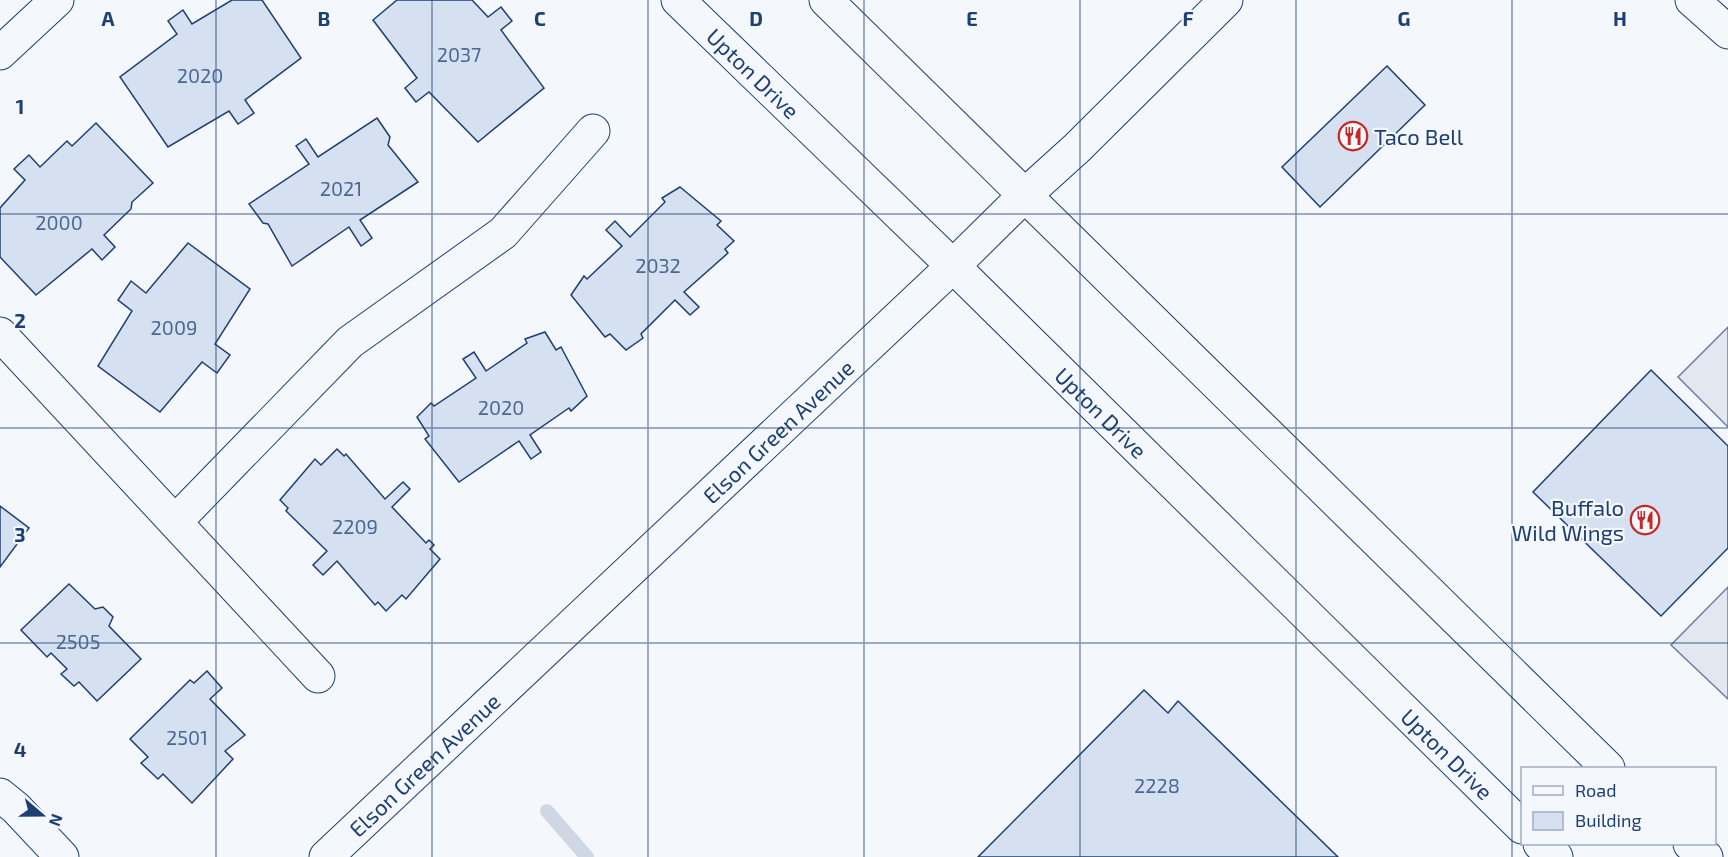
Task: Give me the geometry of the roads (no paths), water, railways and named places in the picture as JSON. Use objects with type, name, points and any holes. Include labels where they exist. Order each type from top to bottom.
[{"type":"main road","points":[[0,53],[57,0]]},
{"type":"main road","name":"Upton Drive","points":[[678,0],[953,266],[1521,826]]},
{"type":"main road","points":[[826,0],[1607,767]]},
{"type":"main road","name":"Elson Green Avenue","points":[[326,857],[1077,148],[1226,0]]},
{"type":"main road","points":[[1692,0],[1728,32]]},
{"type":"main road","points":[[175,522],[350,342],[503,233],[593,131]]},
{"type":"main road","points":[[0,334],[318,676]]},
{"type":"main road","points":[[0,795],[16,808],[62,857]]},
{"type":"main road","points":[[1542,845],[1556,857]]},
{"type":"main road","points":[[1692,845],[1706,857]]},
{"type":"waterway","points":[[547,811],[587,857]]},
{"type":"place","name":"Taco Bell","points":[[1353,136]]},
{"type":"place","name":"Buffalo Wild Wings","points":[[1645,520]]}]
